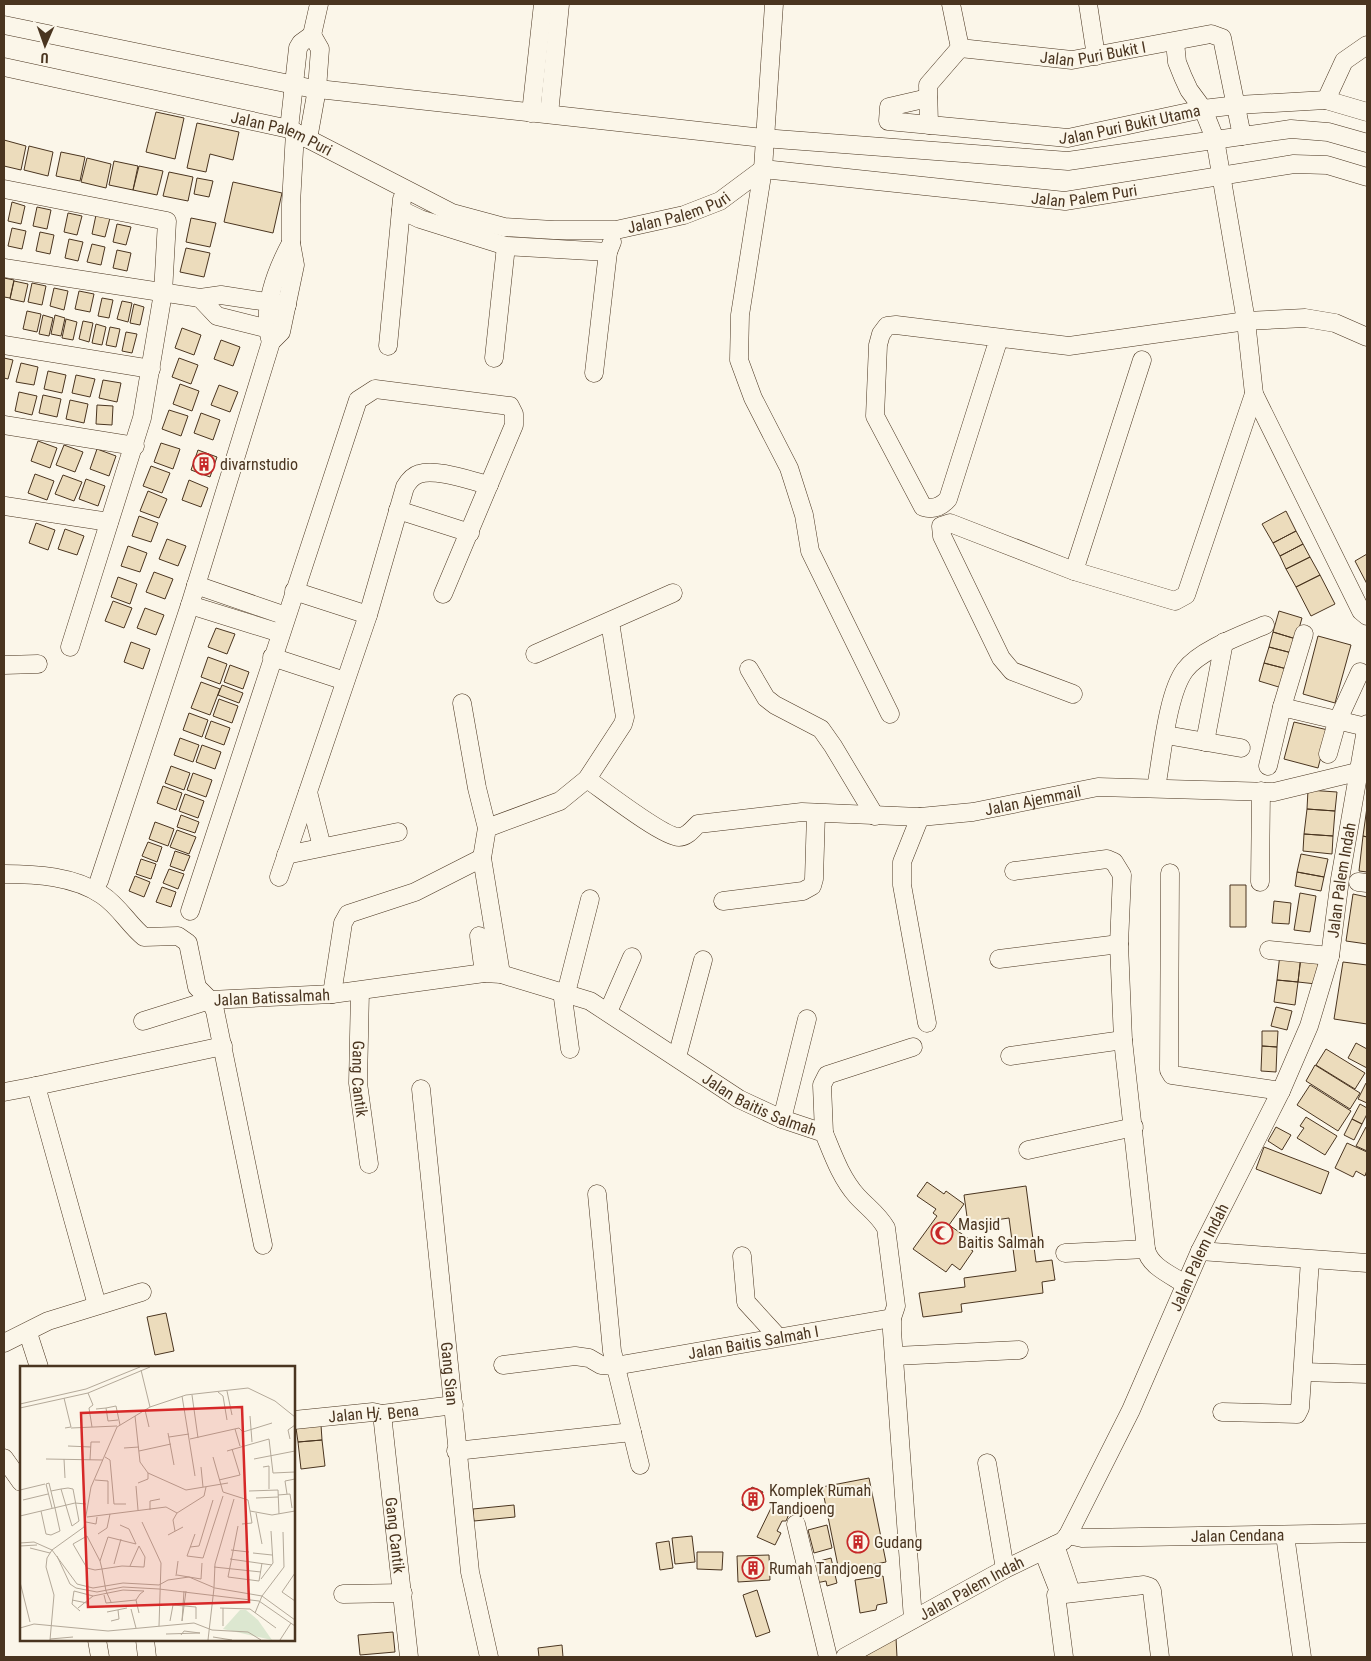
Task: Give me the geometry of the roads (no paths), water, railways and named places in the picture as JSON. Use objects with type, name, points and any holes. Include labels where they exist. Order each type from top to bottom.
[{"type":"street","points":[[99,882],[190,605],[273,334],[287,305],[295,265],[291,243],[291,204],[297,133],[294,85],[298,48],[301,43],[312,35],[319,4]]},
{"type":"street","points":[[531,112],[543,4]]},
{"type":"street","points":[[549,114],[560,4]]},
{"type":"street","points":[[774,4],[763,169],[740,315],[738,333],[739,360],[753,398],[789,468],[804,515],[810,551],[890,714]]},
{"type":"street","points":[[929,125],[928,85],[960,48],[951,4]]},
{"type":"street","points":[[1088,4],[1096,56]]},
{"type":"street","name":"Jalan Palem Puri","points":[[4,25],[317,89],[764,138],[1068,161],[1291,129],[1328,132],[1367,143]]},
{"type":"street","name":"Jalan Puri Bukit I","points":[[960,48],[1072,60],[1210,34],[1222,38],[1237,105]]},
{"type":"street","points":[[297,133],[317,89],[320,49],[312,35]]},
{"type":"street","points":[[1175,42],[1177,62],[1182,77],[1204,109],[1216,141],[1246,321],[1254,394],[1361,611],[1367,616]]},
{"type":"street","points":[[1326,100],[1344,62],[1367,45]]},
{"type":"street","name":"Jalan Palem Puri","points":[[4,67],[297,133],[388,179],[402,189],[452,213],[504,227],[554,230],[616,230],[684,215],[720,201],[763,169],[1065,201],[1294,164],[1327,165],[1367,177]]},
{"type":"street","name":"Jalan Puri Bukit Utama","points":[[928,98],[889,107],[889,121],[1068,138],[1204,109],[1237,105],[1326,100],[1367,112]]},
{"type":"street","points":[[1237,105],[1242,136]]},
{"type":"street","points":[[4,189],[167,221],[162,293],[151,370],[135,446],[70,647]]},
{"type":"street","points":[[388,346],[402,210],[402,189]]},
{"type":"street","points":[[402,210],[420,218],[506,246],[608,252]]},
{"type":"street","points":[[594,374],[608,252],[616,230]]},
{"type":"street","points":[[273,334],[270,303],[281,262],[291,243]]},
{"type":"street","points":[[494,358],[506,246]]},
{"type":"street","points":[[4,268],[200,298],[221,295],[287,305]]},
{"type":"street","points":[[200,298],[217,316],[273,334]]},
{"type":"street","points":[[1000,338],[948,499],[943,506],[930,509],[923,507],[875,416],[874,403],[881,334],[887,326],[896,325],[1069,346],[1246,321],[1305,318],[1335,323],[1367,337]]},
{"type":"street","points":[[4,346],[151,370]]},
{"type":"street","points":[[1074,571],[1142,360]]},
{"type":"street","points":[[190,911],[358,400],[368,391],[376,389],[510,406],[514,414],[514,425],[443,594]]},
{"type":"street","points":[[1073,694],[1012,671],[1001,658],[942,536],[942,526],[950,523],[1074,571],[1175,601],[1186,595],[1254,394]]},
{"type":"street","points":[[4,425],[135,446]]},
{"type":"street","points":[[279,877],[368,615],[404,487],[411,478],[418,474],[431,472],[489,485]]},
{"type":"street","points":[[5,506],[109,522]]},
{"type":"street","points":[[398,510],[470,533]]},
{"type":"street","points":[[196,585],[286,616]]},
{"type":"street","points":[[294,591],[368,615]]},
{"type":"street","points":[[535,654],[673,593]]},
{"type":"street","points":[[190,605],[280,634]]},
{"type":"street","points":[[488,828],[560,801],[587,779],[623,724],[625,717],[610,622]]},
{"type":"street","points":[[1156,788],[1175,690],[1186,669],[1224,642],[1265,625]]},
{"type":"street","points":[[1268,766],[1282,707],[1304,634]]},
{"type":"street","points":[[1204,742],[1224,642]]},
{"type":"street","points":[[272,657],[346,682]]},
{"type":"street","points":[[4,665],[38,664]]},
{"type":"street","points":[[749,669],[766,698],[821,729],[834,746],[875,816]]},
{"type":"street","points":[[1328,754],[1337,722],[1360,672]]},
{"type":"street","points":[[462,703],[477,788],[488,828],[482,858],[492,974]]},
{"type":"street","points":[[1282,707],[1337,722],[1367,726]]},
{"type":"street","name":"Jalan Palem Indah","points":[[845,1657],[1005,1568],[1055,1543],[1131,1410],[1200,1251],[1281,1090],[1309,1026],[1330,956],[1357,772],[1367,726]]},
{"type":"street","points":[[1166,735],[1241,748]]},
{"type":"street","name":"Jalan Ajemmail","points":[[587,779],[652,824],[678,837],[685,835],[698,824],[802,812],[920,817],[973,812],[1098,787],[1274,792],[1357,772]]},
{"type":"street","points":[[1260,882],[1261,791]]},
{"type":"street","points":[[308,792],[322,847]]},
{"type":"street","points":[[723,901],[803,891],[812,886],[814,879],[816,813]]},
{"type":"street","points":[[920,817],[902,862],[902,885],[927,1023]]},
{"type":"street","points":[[286,855],[398,832]]},
{"type":"street","points":[[332,994],[342,923],[348,914],[415,892],[482,858]]},
{"type":"street","points":[[1014,871],[1107,859],[1114,862],[1122,875],[1119,944],[1123,1040],[1147,1256],[1185,1284]]},
{"type":"street","points":[[1170,873],[1169,1070],[1172,1074],[1281,1090]]},
{"type":"street","name":"Jalan Batissalmah","points":[[4,874],[48,876],[72,882],[102,895],[144,936],[184,938],[188,942],[197,988],[210,1000],[332,994],[492,974]]},
{"type":"street","points":[[570,1049],[564,992],[590,899]]},
{"type":"street","points":[[479,936],[492,974]]},
{"type":"street","points":[[999,959],[1119,944]]},
{"type":"street","points":[[1269,950],[1330,956]]},
{"type":"street","points":[[608,1012],[632,958]]},
{"type":"street","points":[[677,1057],[703,960]]},
{"type":"street","name":"Jalan Baitis Salmah","points":[[492,974],[564,992],[608,1012],[739,1099],[782,1119],[824,1133],[844,1177],[857,1196],[880,1217],[886,1228],[896,1306],[892,1318],[894,1356],[913,1619]]},
{"type":"street","name":"Gang Cantik","points":[[360,991],[358,1083],[369,1164]]},
{"type":"street","points":[[143,1021],[210,1000],[223,1046],[263,1245]]},
{"type":"street","points":[[782,1119],[806,1019]]},
{"type":"street","points":[[1010,1056],[1123,1040]]},
{"type":"street","points":[[4,1092],[223,1046]]},
{"type":"street","points":[[824,1133],[822,1085],[827,1075],[913,1047]]},
{"type":"street","points":[[36,1086],[97,1305]]},
{"type":"street","name":"Gang Sian","points":[[421,1089],[454,1405],[456,1451],[466,1524],[470,1572],[488,1657]]},
{"type":"street","points":[[1028,1150],[1134,1127]]},
{"type":"street","points":[[597,1194],[615,1366],[640,1465]]},
{"type":"street","points":[[1065,1253],[1146,1249]]},
{"type":"street","points":[[1200,1251],[1367,1263]]},
{"type":"street","points":[[742,1256],[746,1302],[778,1338]]},
{"type":"street","points":[[1222,1412],[1297,1414],[1300,1408],[1310,1260]]},
{"type":"street","points":[[4,1343],[28,1333],[48,1321],[142,1292]]},
{"type":"street","name":"Jalan Baitis Salmah I","points":[[615,1366],[892,1318]]},
{"type":"street","points":[[28,1333],[39,1366]]},
{"type":"street","points":[[894,1356],[1019,1350]]},
{"type":"street","points":[[503,1365],[575,1356],[615,1366]]},
{"type":"street","points":[[1303,1372],[1367,1374]]},
{"type":"street","name":"Jalan Hj. Bena","points":[[295,1420],[373,1412],[382,1414],[454,1405]]},
{"type":"street","name":"Gang Cantik","points":[[382,1414],[409,1657]]},
{"type":"street","points":[[456,1451],[632,1432]]},
{"type":"street","points":[[4,1458],[20,1481]]},
{"type":"street","points":[[987,1463],[1005,1568]]},
{"type":"street","points":[[796,1524],[828,1657]]},
{"type":"street","points":[[1285,1535],[1367,1533]]},
{"type":"street","name":"Jalan Cendana","points":[[1055,1543],[1082,1538],[1285,1535],[1302,1657]]},
{"type":"street","points":[[1055,1543],[1065,1593]]},
{"type":"street","points":[[1064,1657],[1055,1597],[1065,1593],[1144,1585],[1150,1587],[1160,1657]]},
{"type":"street","points":[[343,1594],[403,1593]]},
{"type":"street","points":[[97,1641],[100,1657]]},
{"type":"street","points":[[145,1641],[147,1657]]},
{"type":"place","name":"divarnstudio","points":[[204,464]]},
{"type":"place","name":"Masjid Baitis Salmah","points":[[942,1233]]},
{"type":"place","name":"Komplek Rumah Tandjoeng","points":[[753,1499]]},
{"type":"place","name":"Gudang","points":[[858,1542]]},
{"type":"place","name":"Rumah Tandjoeng","points":[[753,1568]]}]
